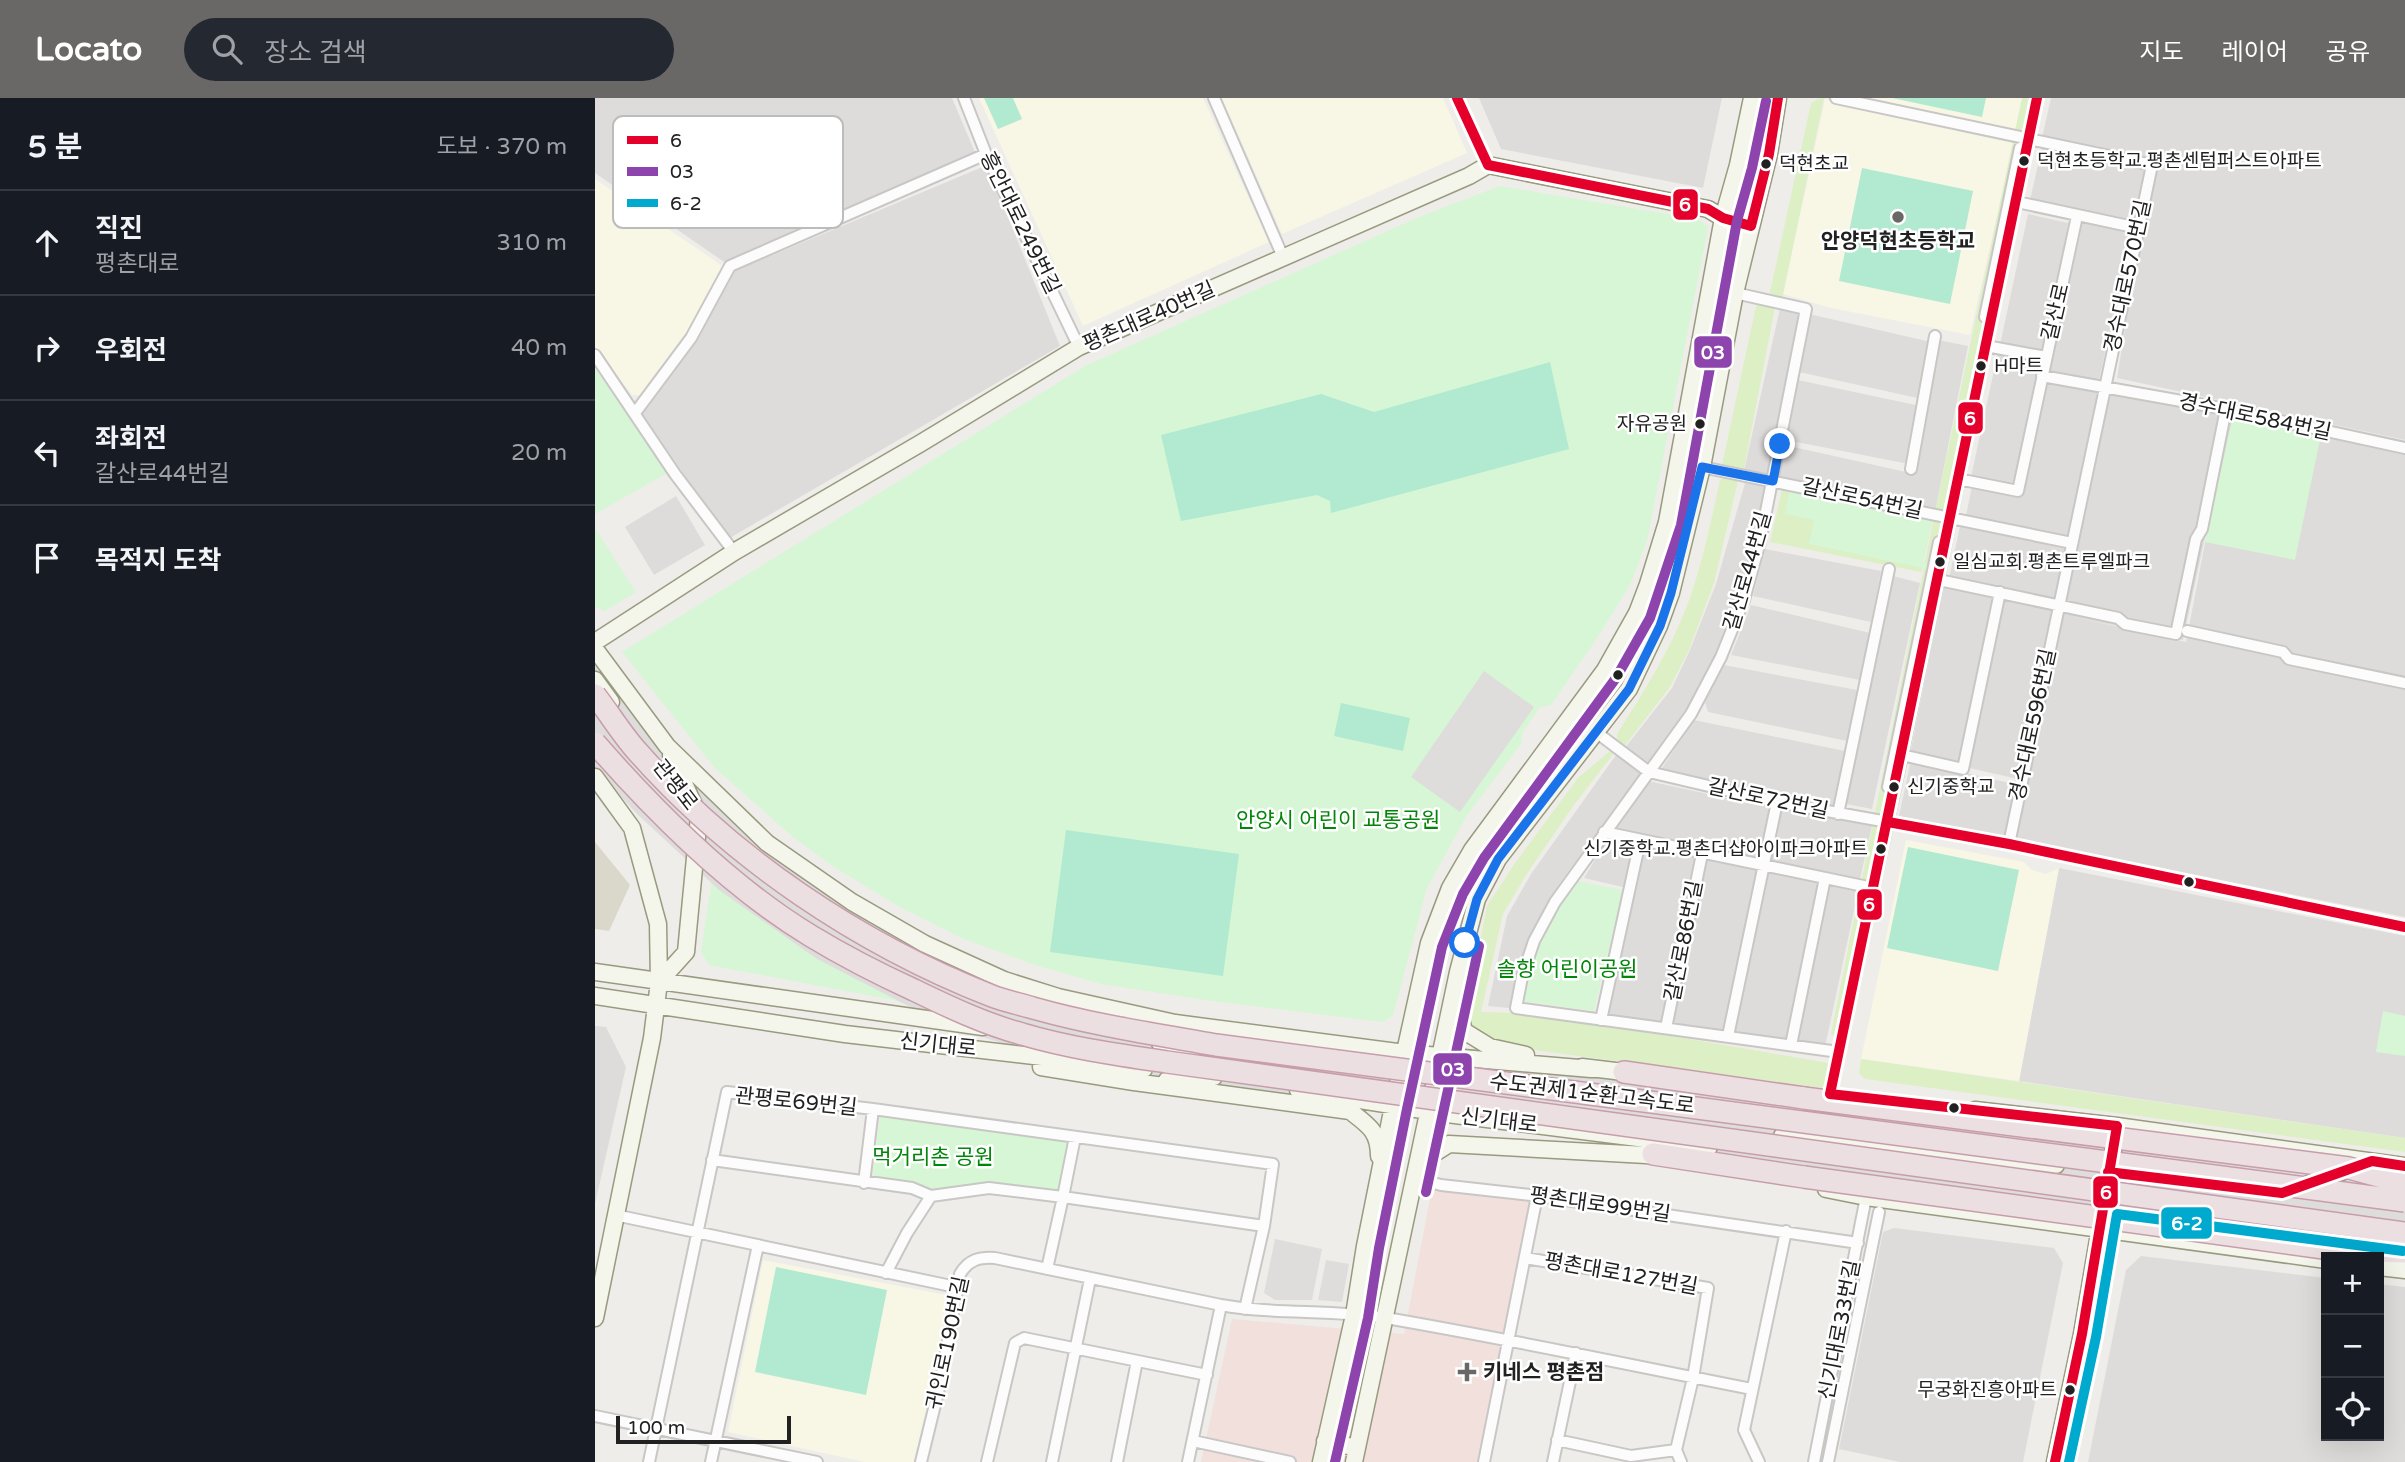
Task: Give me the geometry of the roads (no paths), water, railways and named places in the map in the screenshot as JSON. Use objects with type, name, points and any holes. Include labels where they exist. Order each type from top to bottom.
[{"type":"highway","name":"수도권제1순환고속도로","points":[[595,695],[635,748],[682,798],[747,854],[829,914],[911,960],[994,997],[1086,1023],[1216,1045],[2405,1201]]},
{"type":"highway","name":"수도권제1순환고속도로","points":[[595,743],[632,786],[681,835],[749,892],[809,935],[948,1006],[1021,1034],[1126,1056],[2405,1235]]},
{"type":"highway","points":[[1624,1072],[1804,1098],[2349,1168],[2405,1183]]},
{"type":"highway","points":[[1653,1154],[2338,1250],[2405,1252]]},
{"type":"street","name":"흥안대로249번길","points":[[964,98],[986,154],[1079,347]]},
{"type":"street","points":[[1213,98],[1283,257]]},
{"type":"street","points":[[1457,98],[1488,165],[1708,209],[1723,218],[1751,226]]},
{"type":"street","points":[[1321,1462],[1354,1315],[1379,1174],[1429,943],[1450,888],[1491,821],[1605,670],[1637,613],[1667,522],[1723,218],[1738,165],[1752,98]]},
{"type":"street","points":[[1325,1441],[1355,1455],[1458,971],[1477,899],[1498,859],[1629,689],[1660,626],[1671,593],[1702,467],[1735,293],[1769,154],[1778,98]]},
{"type":"street","points":[[1836,98],[2026,137]]},
{"type":"street","points":[[1830,1094],[1871,888],[1888,822],[2017,202],[2030,98]]},
{"type":"street","points":[[1884,810],[2026,137],[2037,98]]},
{"type":"street","name":"경수대로570번길","points":[[2026,137],[2152,164],[2104,387]]},
{"type":"street","points":[[843,217],[986,154]]},
{"type":"street","name":"평촌대로40번길","points":[[595,642],[734,552],[1079,347],[1469,176],[1488,165]]},
{"type":"street","points":[[2017,202],[2138,228]]},
{"type":"street","name":"갈산로","points":[[1958,479],[2018,491],[2077,216]]},
{"type":"street","points":[[635,413],[691,338],[730,266],[817,228]]},
{"type":"street","name":"갈산로44번길","points":[[1649,772],[1691,713],[1721,657],[1744,600],[1773,481],[1806,309],[1735,293]]},
{"type":"street","points":[[1911,469],[1935,336]]},
{"type":"street","points":[[1986,346],[2046,358]]},
{"type":"street","points":[[595,355],[675,474],[734,552]]},
{"type":"street","name":"경수대로584번길","points":[[2042,376],[2226,410],[2405,448]]},
{"type":"street","name":"경수대로596번길","points":[[2009,844],[2104,387]]},
{"type":"street","points":[[2182,633],[2196,539],[2202,529],[2226,410]]},
{"type":"street","name":"갈산로54번길","points":[[1702,467],[1950,518]]},
{"type":"street","points":[[1950,518],[2072,543]]},
{"type":"street","points":[[1837,814],[1889,569]]},
{"type":"street","points":[[1939,580],[2118,618],[2125,624],[2283,652],[2289,659],[2405,683]]},
{"type":"street","points":[[1902,755],[1963,769],[2000,592]]},
{"type":"street","points":[[595,649],[667,746],[767,843],[852,902],[925,944],[982,969],[1058,997],[1175,1023],[1405,1053],[1725,1079],[1830,1094],[2117,1126],[2405,1166]]},
{"type":"street","name":"관평로","points":[[595,680],[699,816],[686,952],[659,982]]},
{"type":"street","points":[[1596,732],[1649,772]]},
{"type":"street","points":[[667,746],[699,816],[841,915],[921,959],[1002,995],[1214,1068]]},
{"type":"street","name":"갈산로72번길","points":[[1649,772],[1777,802],[2009,844],[2405,927]]},
{"type":"street","name":"갈산로86번길","points":[[1649,772],[1543,921],[1522,977],[1515,1008],[1837,1052]]},
{"type":"street","points":[[595,777],[632,828],[658,924],[659,982],[652,1038],[595,1318]]},
{"type":"street","points":[[595,784],[632,828]]},
{"type":"street","points":[[1728,1036],[1777,802]]},
{"type":"street","points":[[1604,832],[1871,888]]},
{"type":"street","points":[[1871,888],[1879,833]]},
{"type":"street","points":[[1601,1020],[1640,841]]},
{"type":"street","name":"갈산로86번길","points":[[1666,1028],[1702,853]]},
{"type":"street","points":[[1791,1045],[1825,878]]},
{"type":"street","points":[[1458,971],[1459,1012],[1464,1031],[1490,1047],[1591,1069]]},
{"type":"street","name":"신기대로","points":[[595,972],[1214,1068],[1393,1106],[2405,1235]]},
{"type":"street","name":"신기대로","points":[[595,996],[845,1034],[1214,1068],[1266,1066],[1808,1140],[2108,1172],[2405,1211]]},
{"type":"street","points":[[845,1034],[1134,1082],[1350,1111],[1370,1126],[1379,1141],[1379,1174]]},
{"type":"street","points":[[1266,1066],[1331,1043]]},
{"type":"street","points":[[1134,1082],[1214,1068]]},
{"type":"street","name":"관평로69번길","points":[[649,1462],[727,1092],[873,1109],[864,1184]]},
{"type":"street","points":[[873,1109],[1273,1164],[1264,1226],[1245,1309]]},
{"type":"street","points":[[1459,1115],[1866,1198],[2321,1259]]},
{"type":"street","points":[[2055,1462],[2082,1334],[2117,1126]]},
{"type":"street","points":[[1047,1269],[1075,1137]]},
{"type":"street","points":[[1414,1175],[1427,1158],[1449,1144],[1653,1154]]},
{"type":"street","points":[[712,1160],[864,1184],[912,1188],[931,1196],[989,1188],[1264,1226]]},
{"type":"street","points":[[2282,1193],[2372,1161]]},
{"type":"street","name":"평촌대로99번길","points":[[1414,1175],[1441,1185],[1537,1196],[1858,1243]]},
{"type":"street","points":[[886,1273],[931,1196]]},
{"type":"street","points":[[1484,1462],[1537,1196]]},
{"type":"street","name":"신기대로33번길","points":[[1814,1462],[1866,1198]]},
{"type":"street","points":[[1828,1462],[1879,1212]]},
{"type":"street","points":[[615,1215],[957,1287]]},
{"type":"street","points":[[1759,1462],[1744,1430],[1786,1231]]},
{"type":"street","points":[[711,1462],[758,1245]]},
{"type":"street","name":"귀인로190번길","points":[[922,1462],[941,1380],[957,1287],[964,1267],[978,1258],[995,1258],[1245,1309],[1383,1318],[1752,1389]]},
{"type":"street","name":"평촌대로127번길","points":[[1525,1258],[1708,1288],[1693,1378],[1676,1450]]},
{"type":"street","points":[[2384,1268],[2405,1270]]},
{"type":"street","points":[[1052,1462],[1090,1279]]},
{"type":"street","points":[[1188,1462],[1221,1305]]},
{"type":"street","points":[[987,1462],[1015,1343],[1024,1338],[1207,1375]]},
{"type":"street","points":[[1553,1462],[1576,1353]]},
{"type":"street","points":[[1117,1462],[1137,1361]]},
{"type":"street","points":[[595,1416],[817,1462]]},
{"type":"street","points":[[1557,1440],[1631,1456],[1676,1450],[1681,1462]]},
{"type":"street","points":[[1193,1441],[1290,1462]]},
{"type":"place","name":"덕현초등학교.평촌센텀퍼스트아파트","points":[[2024,161]]},
{"type":"place","name":"덕현초교","points":[[1766,164]]},
{"type":"place","name":"안양덕현초등학교","points":[[1898,217]]},
{"type":"place","name":"H마트","points":[[1981,366]]},
{"type":"place","name":"자유공원","points":[[1700,424]]},
{"type":"place","name":"일심교회.평촌트루엘파크","points":[[1940,562]]},
{"type":"place","name":"신기중학교","points":[[1894,787]]},
{"type":"place","name":"신기중학교.평촌더샵아이파크아파트","points":[[1881,849]]},
{"type":"place","name":"키네스 평촌점","points":[[1467,1372]]},
{"type":"place","name":"무궁화진흥아파트","points":[[2070,1390]]},
{"type":"park label","name":"안양시 어린이 교통공원","points":[[1338,820]]},
{"type":"park label","name":"솔향 어린이공원","points":[[1567,969]]},
{"type":"park label","name":"먹거리촌 공원","points":[[933,1157]]}]
